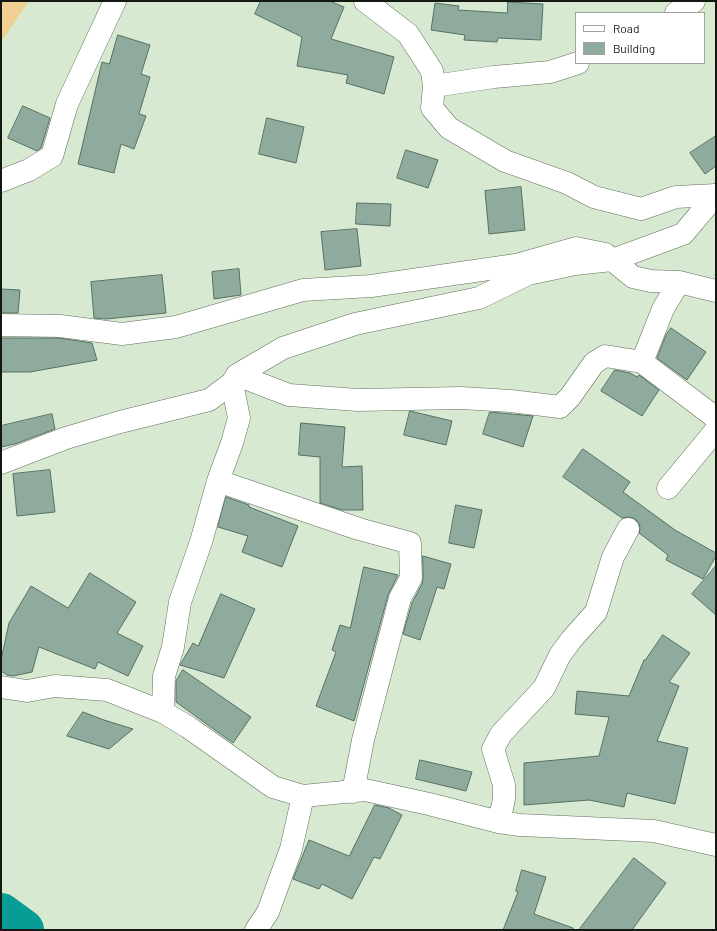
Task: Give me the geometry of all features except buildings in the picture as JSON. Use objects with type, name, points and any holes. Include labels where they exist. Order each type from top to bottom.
[{"type":"street","points":[[1,181],[29,170],[52,156],[67,104],[115,1]]},
{"type":"street","points":[[366,1],[408,34],[432,71],[434,86],[432,108],[449,128],[505,161],[567,183],[594,197],[641,209],[676,197],[716,195]]},
{"type":"street","points":[[678,12],[694,1]]},
{"type":"street","points":[[434,86],[494,77],[550,72],[575,64]]},
{"type":"street","points":[[1,463],[66,438],[120,422],[209,400],[235,379],[283,348],[355,324],[479,298],[528,274],[575,264],[612,260],[683,234],[716,195]]},
{"type":"street","points":[[1,325],[60,326],[122,334],[176,326],[303,290],[371,286],[516,266],[576,248],[605,254],[633,277],[651,281],[679,282],[716,291]]},
{"type":"street","points":[[642,362],[663,309],[679,282]]},
{"type":"street","points":[[235,379],[289,395],[358,400],[462,398],[511,401],[560,407],[570,397],[594,363],[605,356],[642,362],[716,418]]},
{"type":"street","points":[[163,712],[164,676],[172,647],[180,602],[201,542],[218,481],[239,418],[235,379]]},
{"type":"street","points":[[668,488],[716,430]]},
{"type":"street","points":[[218,481],[359,529],[410,543],[411,578],[400,598],[362,740],[353,792]]},
{"type":"street","points":[[499,822],[504,799],[504,785],[493,749],[501,734],[544,688],[560,655],[596,612],[613,557],[628,529]]},
{"type":"street","points":[[1,687],[27,691],[55,686],[107,690],[163,712],[188,727],[273,788],[304,796],[365,790],[429,804],[499,822],[520,825],[654,831],[716,845]]},
{"type":"street","points":[[256,930],[268,912],[291,849],[304,796]]},
{"type":"shaded area","points":[[1,1],[29,1],[1,42]]},
{"type":"waterway","points":[[1,914],[23,930]]}]
